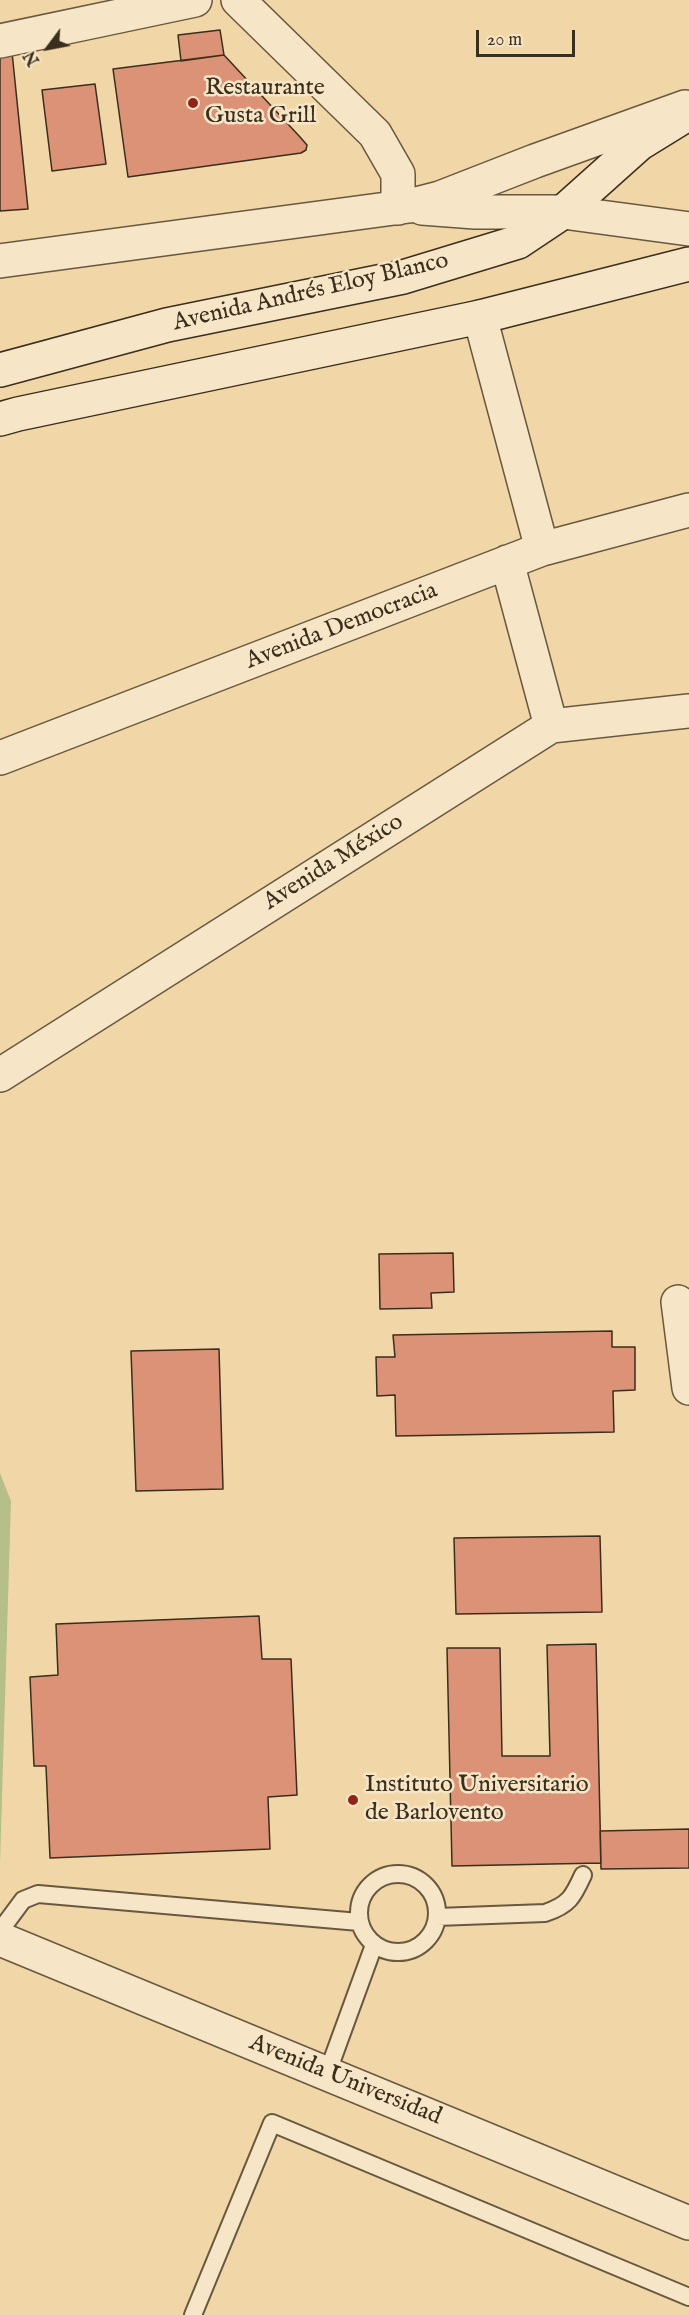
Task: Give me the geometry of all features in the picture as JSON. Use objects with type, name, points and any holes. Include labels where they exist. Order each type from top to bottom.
[{"type":"street","points":[[0,41],[195,0]]},
{"type":"street","points":[[238,0],[375,134],[398,174],[404,207]]},
{"type":"street","points":[[0,261],[404,207],[440,198],[689,105]]},
{"type":"street","name":"Avenida Andrés Eloy Blanco","points":[[0,370],[167,326],[403,277],[518,242],[563,212],[639,144],[689,113]]},
{"type":"street","points":[[404,207],[475,212],[563,212],[689,229]]},
{"type":"street","points":[[0,419],[480,316],[689,264]]},
{"type":"street","points":[[480,316],[542,549]]},
{"type":"street","name":"Avenida Democracia","points":[[0,758],[542,549],[689,510]]},
{"type":"street","points":[[507,562],[551,726]]},
{"type":"street","name":"Avenida México","points":[[0,1074],[551,726],[689,711]]},
{"type":"street","points":[[678,1302],[689,1389]]},
{"type":"street","name":"Avenida Universidad","points":[[0,1939],[689,2223]]},
{"type":"lane","points":[[395,1873],[409,1875],[421,1881],[431,1890],[436,1903],[437,1917],[434,1931],[426,1942],[414,1950],[400,1953],[387,1951],[374,1945],[364,1934],[359,1922],[359,1907],[363,1895],[371,1884],[382,1876],[395,1873]]},
{"type":"lane","points":[[437,1917],[545,1913],[562,1907],[574,1895],[583,1875]]},
{"type":"lane","points":[[0,1931],[22,1900],[38,1894],[359,1922]]},
{"type":"lane","points":[[327,2074],[374,1945]]},
{"type":"lane","points":[[193,2315],[272,2123],[689,2297]]},
{"type":"green space","points":[[0,1473],[11,1501],[0,1864]]},
{"type":"building","points":[[220,30],[224,55],[181,61],[178,35]]},
{"type":"building","points":[[12,52],[28,209],[0,211],[0,53]]},
{"type":"building","name":"Restaurante Gusta Grill","points":[[224,55],[307,145],[306,150],[301,153],[128,177],[113,69]]},
{"type":"building","points":[[95,84],[106,164],[52,171],[42,90]]},
{"type":"building","points":[[453,1253],[454,1292],[431,1293],[432,1308],[380,1309],[379,1254]]},
{"type":"building","points":[[612,1331],[612,1347],[635,1347],[635,1390],[613,1391],[614,1432],[396,1436],[395,1395],[377,1396],[376,1357],[395,1357],[393,1335]]},
{"type":"building","points":[[219,1349],[223,1489],[136,1491],[131,1351]]},
{"type":"building","points":[[600,1536],[602,1612],[456,1614],[454,1538]]},
{"type":"building","points":[[259,1616],[262,1659],[291,1659],[297,1795],[268,1797],[270,1849],[50,1858],[46,1766],[34,1766],[30,1677],[58,1675],[56,1624]]},
{"type":"building","points":[[596,1644],[601,1863],[452,1866],[447,1648],[500,1648],[502,1756],[550,1756],[547,1645]]},
{"type":"building","points":[[689,1829],[689,1868],[601,1869],[600,1831]]},
{"type":"place","name":"Restaurante Gusta Grill","points":[[193,103]]},
{"type":"place","name":"Instituto Universitario de Barlovento","points":[[353,1800]]}]
